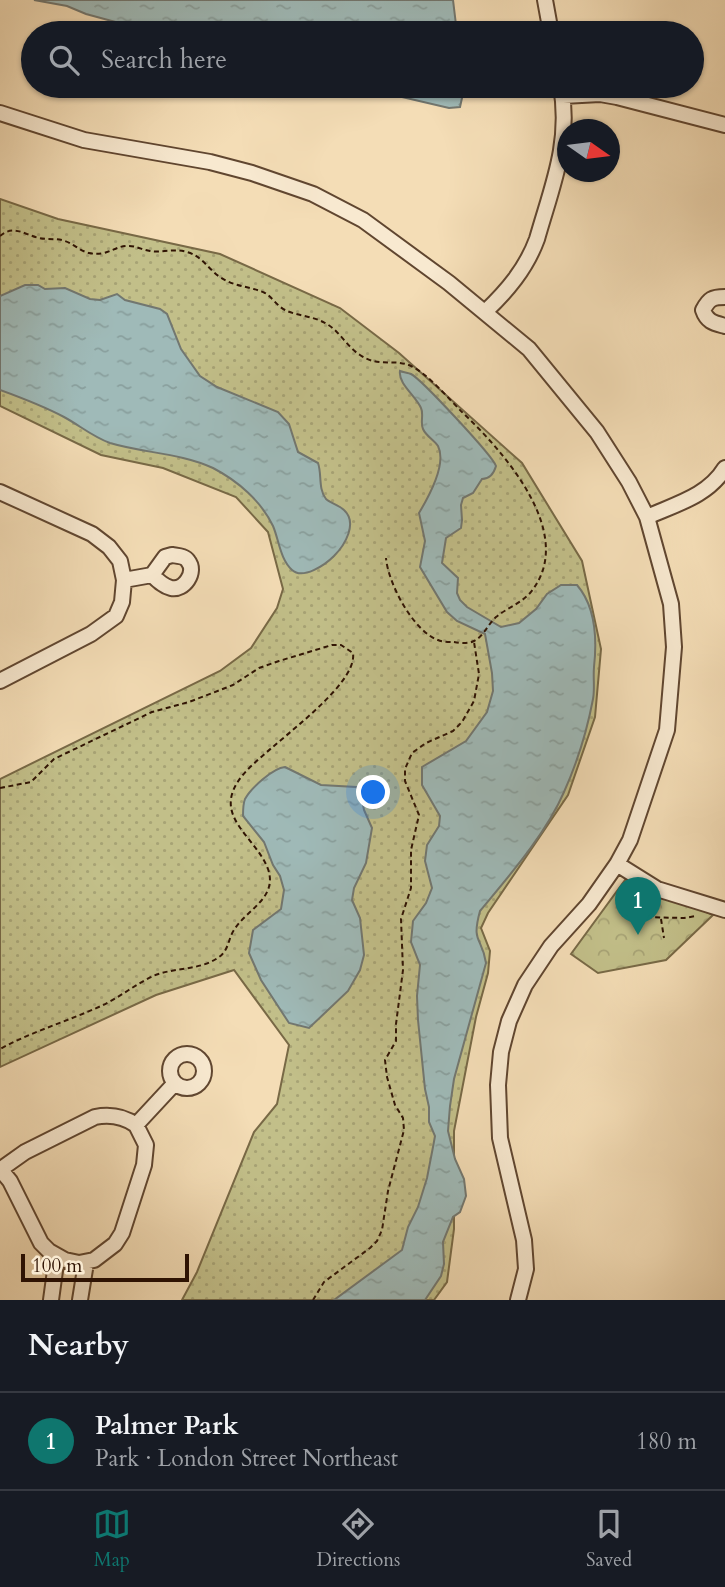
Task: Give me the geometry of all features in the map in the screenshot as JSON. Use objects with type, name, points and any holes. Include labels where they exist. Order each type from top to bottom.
[{"type":"street","points":[[545,0],[549,21]]},
{"type":"street","points":[[485,313],[507,292],[532,253],[562,153],[562,98]]},
{"type":"street","points":[[621,98],[725,125]]},
{"type":"street","points":[[0,113],[84,140],[210,162],[313,194],[363,220],[449,283],[528,349],[597,432],[629,482],[647,517],[671,604],[674,647],[667,730],[623,868],[551,946],[525,985],[509,1021],[501,1052],[498,1086],[500,1138],[524,1240],[526,1269],[518,1300]]},
{"type":"street","points":[[725,297],[714,297],[703,310],[712,323],[725,327]]},
{"type":"street","points":[[647,517],[700,495],[725,468]]},
{"type":"street","points":[[0,492],[92,534],[109,547],[120,561],[124,580],[122,602],[116,616],[91,634],[0,681]]},
{"type":"street","points":[[124,580],[152,575]]},
{"type":"street","points":[[623,868],[657,889],[725,910]]},
{"type":"street","points":[[136,1125],[175,1083]]},
{"type":"street","points":[[115,1116],[136,1125],[146,1145],[146,1156],[122,1233],[116,1244],[107,1253],[86,1263],[57,1256],[41,1243],[17,1192],[0,1169],[25,1152],[95,1117],[115,1116]]},
{"type":"street","points":[[51,1300],[57,1256]]},
{"type":"street","points":[[80,1300],[86,1263]]},
{"type":"path","points":[[0,236],[15,230],[35,237],[68,242],[86,253],[108,254],[128,246],[149,251],[185,251],[204,261],[219,277],[230,283],[267,294],[285,310],[328,324],[357,354],[368,360],[379,364],[412,366],[475,424],[507,460],[524,485],[543,530],[546,557],[538,581],[521,601],[493,620],[474,641],[460,643],[438,640],[428,634],[404,606],[390,577],[386,558]]},
{"type":"path","points":[[313,1300],[324,1282],[370,1248],[382,1230],[385,1204],[404,1130],[403,1118],[395,1105],[385,1060],[396,1041],[403,970],[401,919],[411,888],[411,850],[419,815],[405,781],[405,769],[412,753],[426,743],[453,731],[462,722],[474,701],[479,674],[474,641]]},
{"type":"path","points":[[0,788],[31,782],[54,759],[86,743],[152,712],[189,702],[233,685],[259,668],[332,645],[341,645],[354,653],[352,668],[346,678],[312,713],[250,768],[235,790],[232,810],[234,821],[257,847],[271,879],[269,891],[232,932],[227,949],[207,963],[156,974],[113,1001],[33,1032],[0,1049]]},
{"type":"path","points":[[623,868],[623,880],[638,917],[695,917],[707,905]]},
{"type":"path","points":[[661,918],[664,938]]},
{"type":"green space","points":[[0,199],[58,219],[220,254],[340,308],[399,353],[522,463],[582,561],[601,649],[595,717],[568,795],[488,913],[481,928],[490,951],[488,973],[476,1017],[454,1131],[454,1229],[447,1282],[434,1300],[182,1300],[197,1272],[254,1132],[277,1104],[289,1045],[234,970],[156,995],[0,1067],[0,779],[220,671],[251,648],[277,608],[283,589],[268,532],[236,497],[163,468],[101,455],[0,406]]},
{"type":"green space","points":[[628,876],[713,915],[666,960],[598,973],[571,954]]},
{"type":"water","points":[[34,0],[453,0],[456,21],[112,21],[67,6]]},
{"type":"water","points":[[406,98],[462,98],[460,107],[449,108]]},
{"type":"water","points":[[25,285],[38,285],[45,289],[65,288],[90,299],[100,300],[117,294],[125,300],[160,309],[167,314],[181,349],[200,376],[217,387],[278,412],[289,424],[298,452],[318,463],[324,495],[344,510],[350,521],[346,540],[334,556],[314,570],[297,573],[285,560],[273,526],[262,508],[240,485],[222,473],[188,459],[110,443],[56,413],[0,390],[0,296]]},
{"type":"water","points":[[400,371],[411,374],[428,389],[470,433],[496,466],[491,475],[482,479],[473,493],[463,498],[461,528],[446,538],[442,563],[458,578],[457,593],[460,600],[501,627],[519,623],[536,609],[547,594],[561,585],[577,585],[588,603],[594,624],[594,691],[581,747],[556,808],[526,854],[480,911],[477,935],[486,963],[454,1079],[448,1131],[455,1159],[464,1179],[466,1196],[460,1212],[453,1217],[443,1242],[444,1264],[441,1276],[425,1300],[334,1300],[402,1250],[427,1178],[435,1136],[429,1122],[418,1020],[420,965],[411,942],[413,921],[426,903],[432,888],[425,861],[427,845],[439,826],[440,816],[422,785],[422,767],[466,741],[487,712],[493,691],[485,634],[457,621],[447,612],[420,567],[425,541],[419,513],[435,481],[440,453],[438,446],[423,429],[421,408],[404,385]]},
{"type":"water","points":[[285,767],[321,785],[356,787],[361,794],[372,828],[366,863],[354,888],[352,900],[360,918],[364,955],[360,970],[348,991],[309,1028],[289,1023],[261,980],[249,953],[253,930],[281,909],[284,890],[264,842],[243,816],[244,803],[263,779]]},
{"type":"place","name":"Palmer Park","points":[[638,935]]}]
